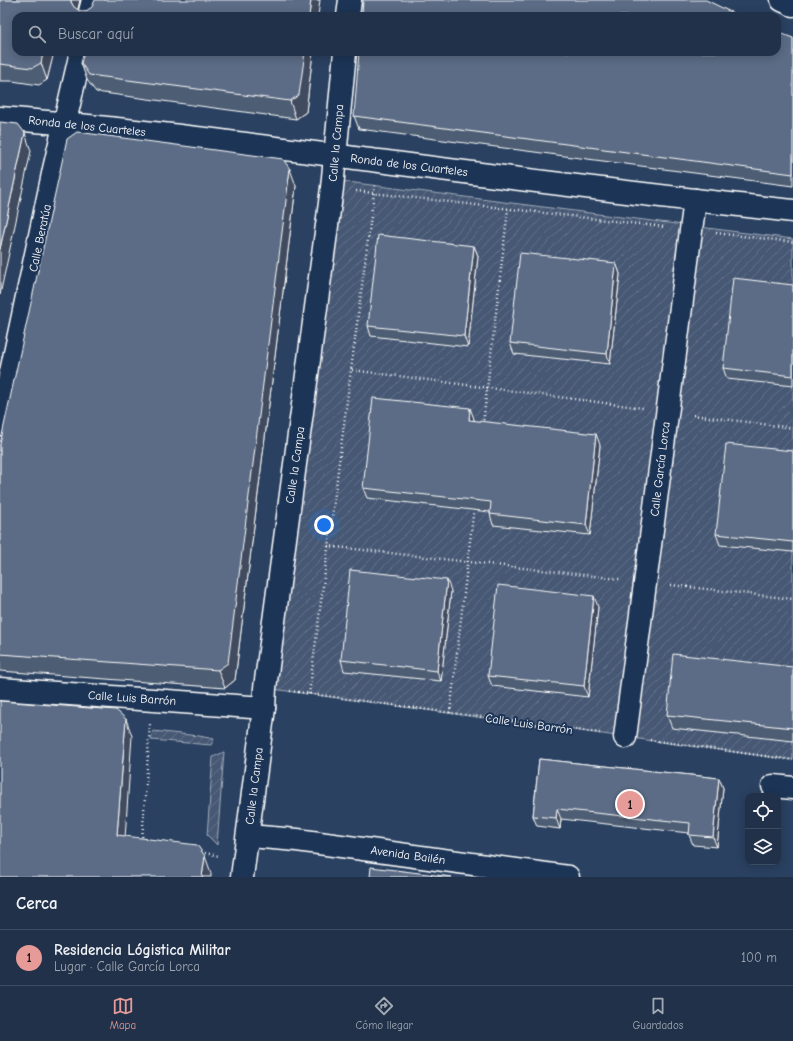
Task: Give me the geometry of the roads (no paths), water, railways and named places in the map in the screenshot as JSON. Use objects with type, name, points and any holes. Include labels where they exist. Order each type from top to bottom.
[{"type":"street","points":[[90,12],[92,0]]},
{"type":"street","points":[[348,12],[350,0]]},
{"type":"street","points":[[782,0],[793,5]]},
{"type":"street","name":"Calle Beratúa","points":[[0,424],[64,123],[80,56]]},
{"type":"street","name":"Calle la Campa","points":[[242,875],[332,188],[345,56]]},
{"type":"street","name":"Ronda de los Cuarteles","points":[[0,118],[64,123],[793,211]]},
{"type":"street","name":"Calle García Lorca","points":[[625,737],[695,200]]},
{"type":"street","name":"Calle Luis Barrón","points":[[0,689],[152,700],[265,698]]},
{"type":"street","name":"Avenida Bailén","points":[[248,836],[297,840],[568,877]]},
{"type":"place","name":"Residencia Lógistica Militar","points":[[630,804]]}]
